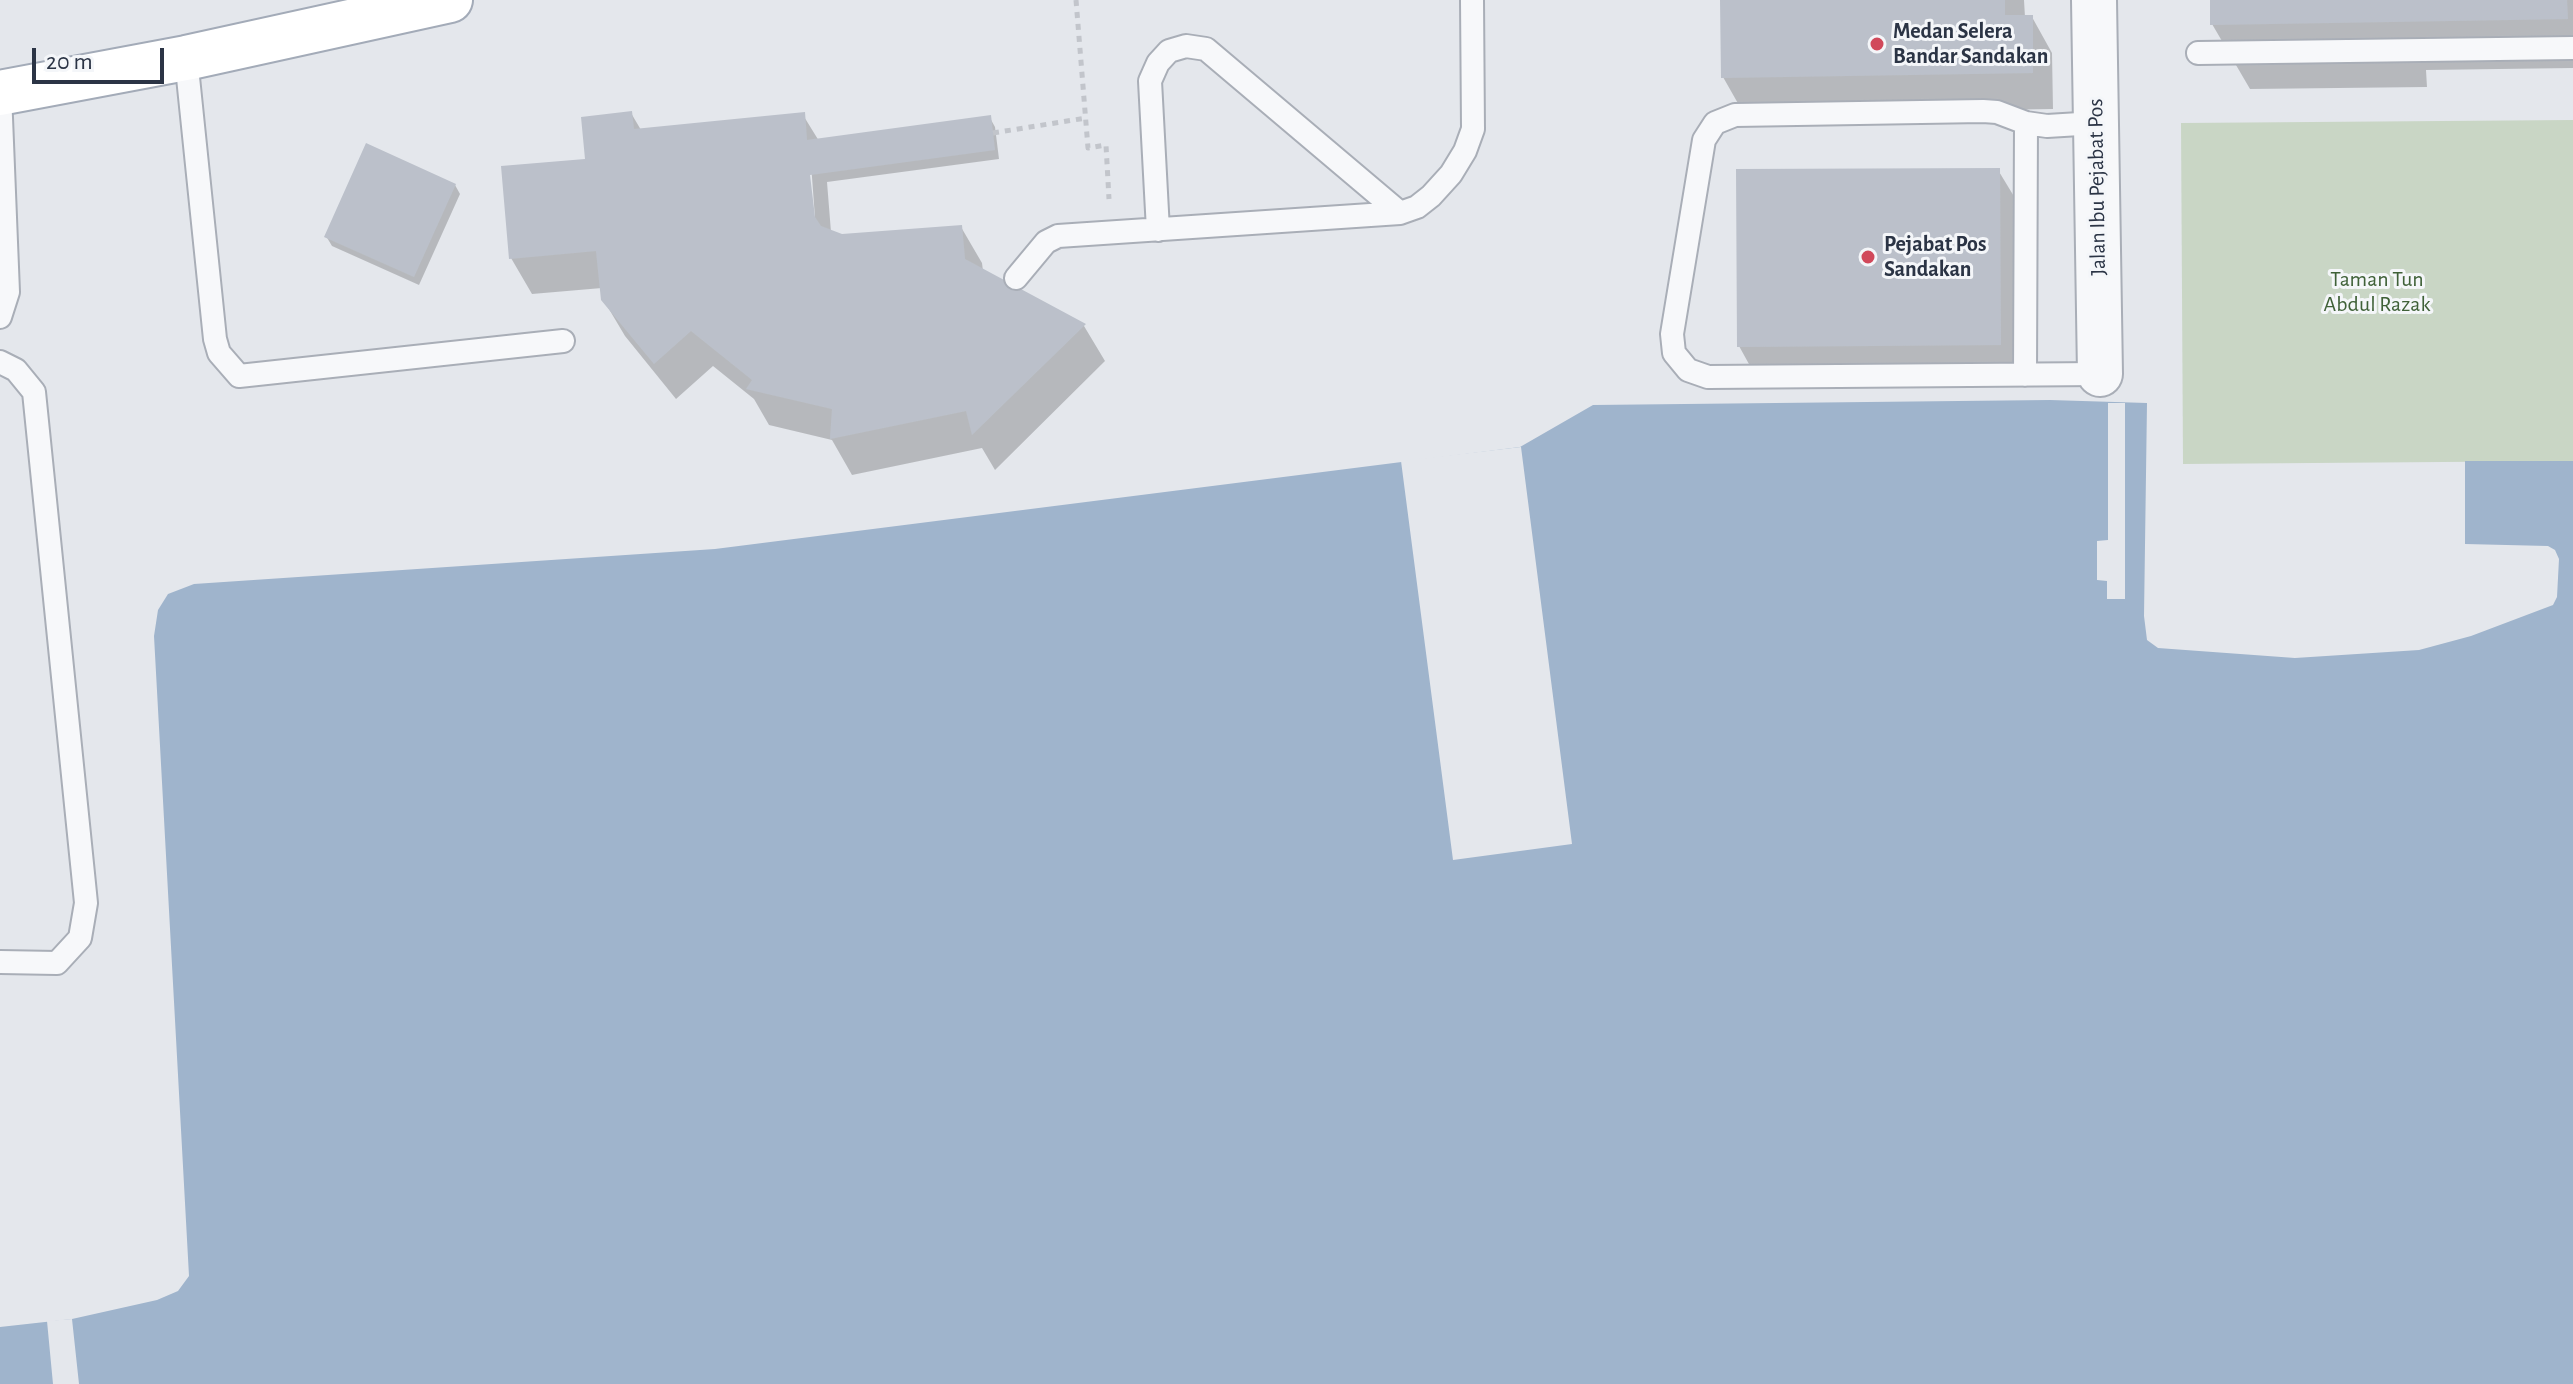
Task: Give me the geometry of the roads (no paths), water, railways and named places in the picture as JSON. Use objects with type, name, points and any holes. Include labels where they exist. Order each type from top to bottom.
[{"type":"main road","points":[[0,93],[186,58],[450,0]]},
{"type":"street","name":"Jalan Ibu Pejabat Pos","points":[[2094,0],[2100,374]]},
{"type":"lane","points":[[1016,278],[1046,242],[1058,236],[1400,213],[1417,207],[1451,174],[1465,151],[1473,129],[1472,0]]},
{"type":"lane","points":[[1158,230],[1150,81],[1158,63],[1169,51],[1186,46],[1206,49],[1400,213]]},
{"type":"lane","points":[[2198,53],[2573,48]]},
{"type":"lane","points":[[186,58],[215,339],[219,353],[239,376],[563,341]]},
{"type":"lane","points":[[0,93],[8,292],[0,317]]},
{"type":"lane","points":[[2096,123],[2047,126],[1983,111],[1735,115],[1715,123],[1704,140],[1672,334],[1674,353],[1688,370],[1708,377],[2100,374]]},
{"type":"lane","points":[[2025,375],[2026,123]]},
{"type":"lane","points":[[0,362],[16,370],[34,392],[86,903],[80,938],[57,963],[0,962]]},
{"type":"water","points":[[2050,400],[2147,403],[2144,616],[2147,640],[2158,648],[2295,658],[2419,650],[2471,636],[2553,605],[2557,597],[2559,559],[2555,550],[2548,546],[2465,544],[2465,461],[2573,461],[2573,1384],[0,1384],[0,1327],[72,1319],[157,1300],[178,1291],[189,1276],[154,636],[158,610],[168,594],[194,584],[715,549],[1520,447],[1593,405]]},
{"type":"place","name":"Medan Selera Bandar Sandakan","points":[[1877,44]]},
{"type":"place","name":"Pejabat Pos Sandakan","points":[[1868,257]]},
{"type":"park label","name":"Taman Tun Abdul Razak","points":[[2377,292]]}]
